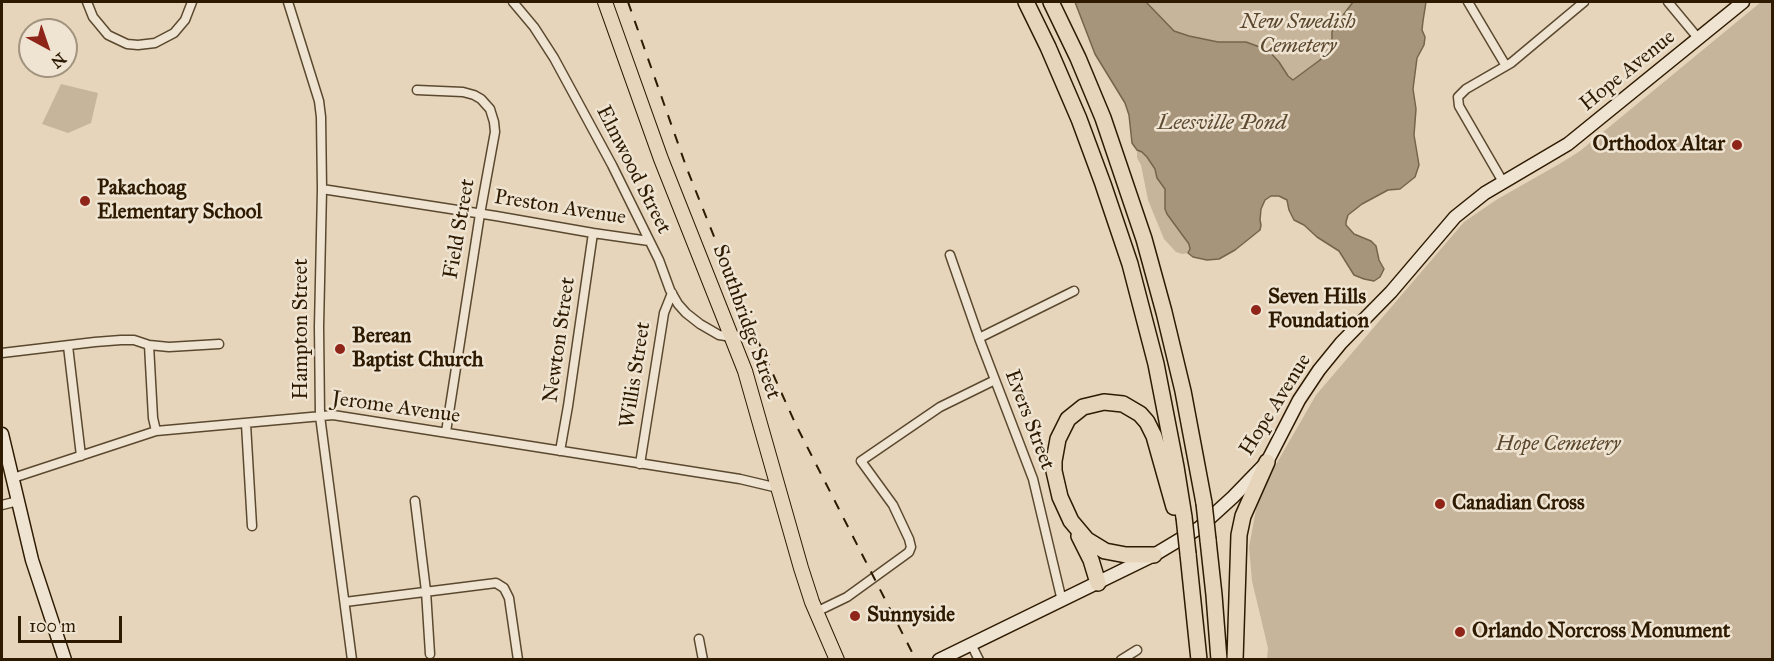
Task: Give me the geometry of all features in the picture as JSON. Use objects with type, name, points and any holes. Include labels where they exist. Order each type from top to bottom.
[{"type":"highway","points":[[1026,2],[1079,119],[1130,264],[1160,386],[1188,559],[1199,660]]},
{"type":"highway","points":[[1051,2],[1103,118],[1144,239],[1162,302],[1183,391],[1204,503],[1219,660]]},
{"type":"highway","points":[[1098,583],[1092,560],[1060,497],[1055,478],[1054,460],[1058,439],[1068,419],[1076,412],[1083,407],[1104,402],[1131,408],[1147,422],[1159,450],[1181,519]]},
{"type":"highway","points":[[1235,660],[1239,535],[1243,516],[1267,462]]},
{"type":"highway","points":[[1071,521],[1087,540],[1105,551],[1126,555],[1154,555]]},
{"type":"main road","name":"Southbridge Street","points":[[605,2],[661,159],[745,370],[801,570],[837,660]]},
{"type":"main road","name":"Hope Avenue","points":[[939,660],[1154,555],[1205,523],[1267,462],[1299,400],[1319,370],[1335,350],[1391,292],[1455,217],[1485,193],[1569,144],[1743,2]]},
{"type":"main road","points":[[2,437],[32,560],[64,659]]},
{"type":"street","points":[[87,2],[93,17],[108,35],[127,44],[138,45],[155,43],[174,33],[186,20],[192,2]]},
{"type":"street","name":"Hampton Street","points":[[288,2],[319,101],[321,117],[322,189],[318,327],[320,416],[352,660]]},
{"type":"street","name":"Elmwood Street","points":[[513,2],[534,27],[554,58],[612,165],[678,304],[699,324],[719,335],[732,337]]},
{"type":"street","points":[[1467,2],[1506,66]]},
{"type":"street","points":[[1503,182],[1459,106],[1458,100],[1463,91],[1506,66],[1584,2]]},
{"type":"street","points":[[1668,2],[1698,38]]},
{"type":"street","name":"Field Street","points":[[417,90],[463,92],[481,99],[490,109],[495,132],[446,432]]},
{"type":"street","name":"Preston Avenue","points":[[322,189],[649,241]]},
{"type":"street","name":"Newton Street","points":[[560,451],[593,233]]},
{"type":"street","name":"Evers Street","points":[[951,255],[1037,494],[1062,601]]},
{"type":"street","points":[[979,338],[1074,291]]},
{"type":"street","name":"Willis Street","points":[[640,464],[664,314],[672,293]]},
{"type":"street","points":[[2,353],[121,340],[134,340],[149,345],[169,347],[219,344]]},
{"type":"street","points":[[68,345],[81,456]]},
{"type":"street","points":[[149,345],[153,418],[156,431]]},
{"type":"street","points":[[816,612],[848,597],[909,552],[911,548],[909,539],[892,506],[861,461],[940,407],[995,380]]},
{"type":"street","name":"Jerome Avenue","points":[[13,478],[156,431],[333,415],[740,479],[778,488]]},
{"type":"street","points":[[246,424],[252,526]]},
{"type":"street","points":[[2,505],[18,501]]},
{"type":"street","points":[[415,501],[426,591],[430,654]]},
{"type":"street","points":[[345,602],[488,583],[500,585],[508,593],[512,607],[518,660]]},
{"type":"street","points":[[699,639],[704,660]]},
{"type":"street","points":[[971,644],[979,660]]},
{"type":"street","points":[[1121,660],[1137,650]]},
{"type":"green space","name":"New Swedish Cemetery","points":[[1144,2],[1353,2],[1332,32],[1329,49],[1320,60],[1293,80],[1279,62],[1246,42],[1218,42],[1174,31]]},
{"type":"green space","name":"Hope Cemetery","points":[[1761,2],[1772,2],[1772,659],[1267,659],[1268,648],[1252,581],[1249,547],[1259,494],[1316,395],[1464,222],[1496,200],[1580,151]]},
{"type":"green space","points":[[61,84],[98,93],[91,123],[68,133],[42,124]]},
{"type":"green space","points":[[1137,150],[1147,157],[1165,189],[1165,209],[1189,244],[1188,253],[1176,252],[1164,239],[1148,200]]},
{"type":"water","name":"Leesville Pond","points":[[1075,2],[1146,2],[1174,31],[1218,42],[1246,42],[1268,50],[1293,80],[1320,60],[1329,49],[1332,32],[1353,2],[1426,2],[1422,30],[1425,37],[1424,45],[1417,58],[1413,89],[1416,109],[1414,135],[1419,165],[1415,177],[1400,189],[1388,190],[1362,204],[1348,215],[1346,222],[1354,234],[1371,241],[1376,246],[1384,269],[1380,277],[1374,281],[1354,275],[1339,251],[1294,220],[1287,200],[1279,196],[1271,196],[1265,200],[1261,209],[1260,230],[1235,250],[1219,259],[1207,260],[1193,257],[1188,253],[1189,244],[1165,209],[1165,189],[1157,178],[1155,169],[1147,157],[1132,143],[1129,115],[1125,103],[1095,54]]},
{"type":"railway","points":[[628,2],[687,169],[739,299],[796,425],[916,660]]},
{"type":"place","name":"Orthodox Altar","points":[[1737,145]]},
{"type":"place","name":"Pakachoag Elementary School","points":[[85,201]]},
{"type":"place","name":"Seven Hills Foundation","points":[[1256,310]]},
{"type":"place","name":"Berean Baptist Church","points":[[340,349]]},
{"type":"place","name":"Canadian Cross","points":[[1440,504]]},
{"type":"place","name":"Sunnyside","points":[[855,616]]},
{"type":"place","name":"Orlando Norcross Monument","points":[[1460,632]]}]
